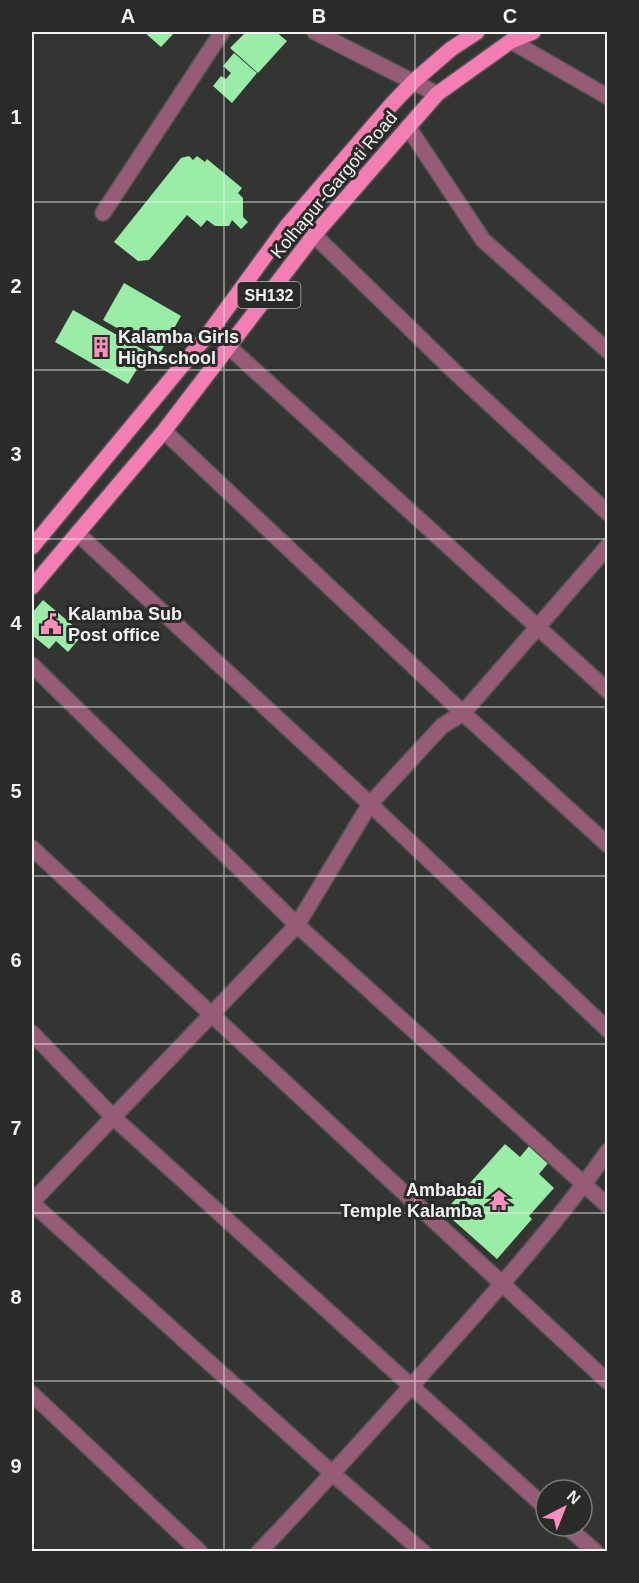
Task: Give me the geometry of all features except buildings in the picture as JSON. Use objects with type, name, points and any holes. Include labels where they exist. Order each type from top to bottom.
[{"type":"main road","points":[[32,547],[209,333],[287,226],[392,104],[414,81],[451,49],[477,32]]},
{"type":"main road","name":"Kolhapur-Gargoti Road","points":[[32,587],[164,431],[314,235],[437,94],[511,41],[533,32]]},
{"type":"street","points":[[103,213],[222,32]]},
{"type":"street","points":[[315,32],[437,94]]},
{"type":"street","points":[[511,41],[608,97]]},
{"type":"street","points":[[408,127],[483,240],[608,351]]},
{"type":"street","points":[[314,235],[458,375],[608,513]]},
{"type":"street","points":[[229,347],[608,691]]},
{"type":"street","points":[[164,431],[463,713],[608,845]]},
{"type":"street","points":[[77,533],[370,804],[608,1030]]},
{"type":"street","points":[[423,1551],[333,1474],[32,1202],[297,925],[370,804],[442,726],[463,713],[608,546]]},
{"type":"street","points":[[32,665],[297,925],[608,1206]]},
{"type":"street","points":[[32,848],[608,1382]]},
{"type":"street","points":[[32,1034],[113,1117],[534,1498]]},
{"type":"street","points":[[259,1551],[333,1474],[502,1284],[584,1185],[608,1151]]},
{"type":"street","points":[[32,1394],[200,1551]]},
{"type":"street","points":[[580,1538],[596,1551]]},
{"type":"place","name":"Kalamba Girls Highschool","points":[[101,347]]},
{"type":"place","name":"Kalamba Sub Post office","points":[[51,624]]},
{"type":"place","name":"Ambabai Temple Kalamba","points":[[499,1200]]}]
